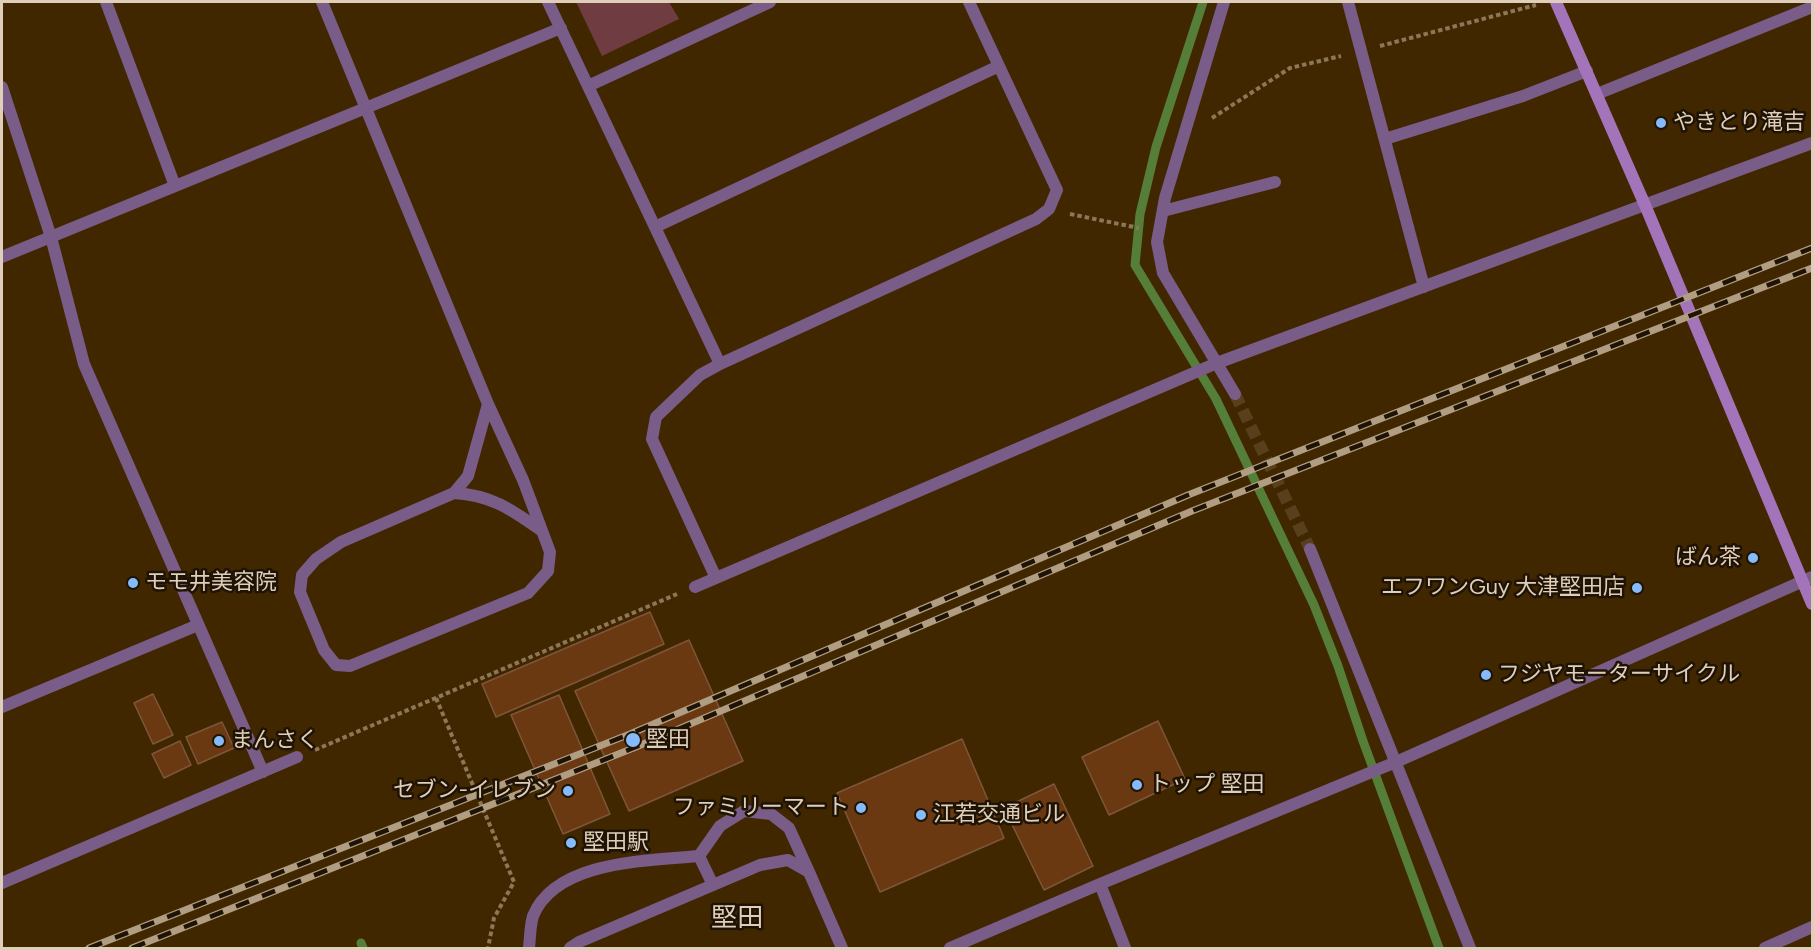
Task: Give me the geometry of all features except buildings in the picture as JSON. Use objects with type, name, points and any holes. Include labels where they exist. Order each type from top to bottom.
[{"type":"street","points":[[106,2],[175,186]]},
{"type":"street","points":[[322,2],[488,404],[523,480],[550,552],[548,571],[528,593],[350,666],[336,665],[324,650],[300,591],[302,575],[316,559],[341,542],[454,493],[474,494],[506,507],[542,531]]},
{"type":"street","points":[[548,2],[720,364]]},
{"type":"street","points":[[588,86],[770,2]]},
{"type":"street","points":[[716,578],[652,439],[656,417],[700,375],[720,364],[1036,219],[1049,209],[1057,190],[969,2]]},
{"type":"street","points":[[1224,2],[1165,198],[1157,242],[1162,273],[1213,365],[1235,394]]},
{"type":"street","points":[[1348,2],[1424,286]]},
{"type":"street","points":[[1556,2],[1808,579],[1812,604]]},
{"type":"street","points":[[1597,94],[1812,7]]},
{"type":"street","points":[[2,257],[561,28]]},
{"type":"street","points":[[655,227],[999,66]]},
{"type":"street","points":[[1385,139],[1523,96],[1587,72]]},
{"type":"street","points":[[2,87],[51,237],[84,364],[263,772]]},
{"type":"street","points":[[695,587],[1213,365],[1812,143]]},
{"type":"street","points":[[1163,212],[1275,182]]},
{"type":"street","points":[[454,493],[468,476],[488,404]]},
{"type":"street","points":[[1310,549],[1392,764],[1470,948]]},
{"type":"street","points":[[950,948],[1360,778],[1808,579]]},
{"type":"street","points":[[2,707],[198,625]]},
{"type":"street","points":[[2,883],[297,757]]},
{"type":"street","points":[[529,948],[533,917],[550,891],[583,873],[621,863],[699,856],[720,826],[744,811],[771,814],[789,828],[842,948]]},
{"type":"street","points":[[699,856],[712,885]]},
{"type":"street","points":[[570,948],[579,942],[760,865],[788,860],[809,872]]},
{"type":"street","points":[[1100,884],[1125,948]]},
{"type":"street","points":[[1765,948],[1812,927]]},
{"type":"path","points":[[1049,209],[1128,226]]},
{"type":"path","points":[[297,757],[695,587]]},
{"type":"path","points":[[436,698],[514,882],[494,918],[488,948]]},
{"type":"shaded area","points":[[576,2],[669,2],[679,19],[602,56]]},
{"type":"waterway","points":[[1203,2],[1156,147],[1140,214],[1135,265],[1216,399],[1314,605],[1439,948]]},
{"type":"waterway","points":[[361,943],[363,948]]},
{"type":"tunnel","points":[[1235,394],[1310,549]]},
{"type":"railway","points":[[89,948],[630,734],[1188,495],[1812,248]]},
{"type":"railway","points":[[132,948],[636,747],[1192,511],[1812,268]]},
{"type":"place","name":"やきとり滝吉","points":[[1661,123]]},
{"type":"place","name":"ばん茶","points":[[1753,558]]},
{"type":"place","name":"モモ井美容院","points":[[133,583]]},
{"type":"place","name":"エフワンGuy 大津堅田店","points":[[1637,588]]},
{"type":"place","name":"フジヤモーターサイクル","points":[[1486,675]]},
{"type":"place","name":"堅田","points":[[633,740]]},
{"type":"place","name":"まんさく","points":[[219,741]]},
{"type":"place","name":"トップ 堅田","points":[[1137,785]]},
{"type":"place","name":"セブン-イレブン","points":[[568,791]]},
{"type":"place","name":"ファミリーマート","points":[[861,808]]},
{"type":"place","name":"江若交通ビル","points":[[921,815]]},
{"type":"place","name":"堅田駅","points":[[571,843]]},
{"type":"district","name":"堅田","points":[[737,918]]}]
